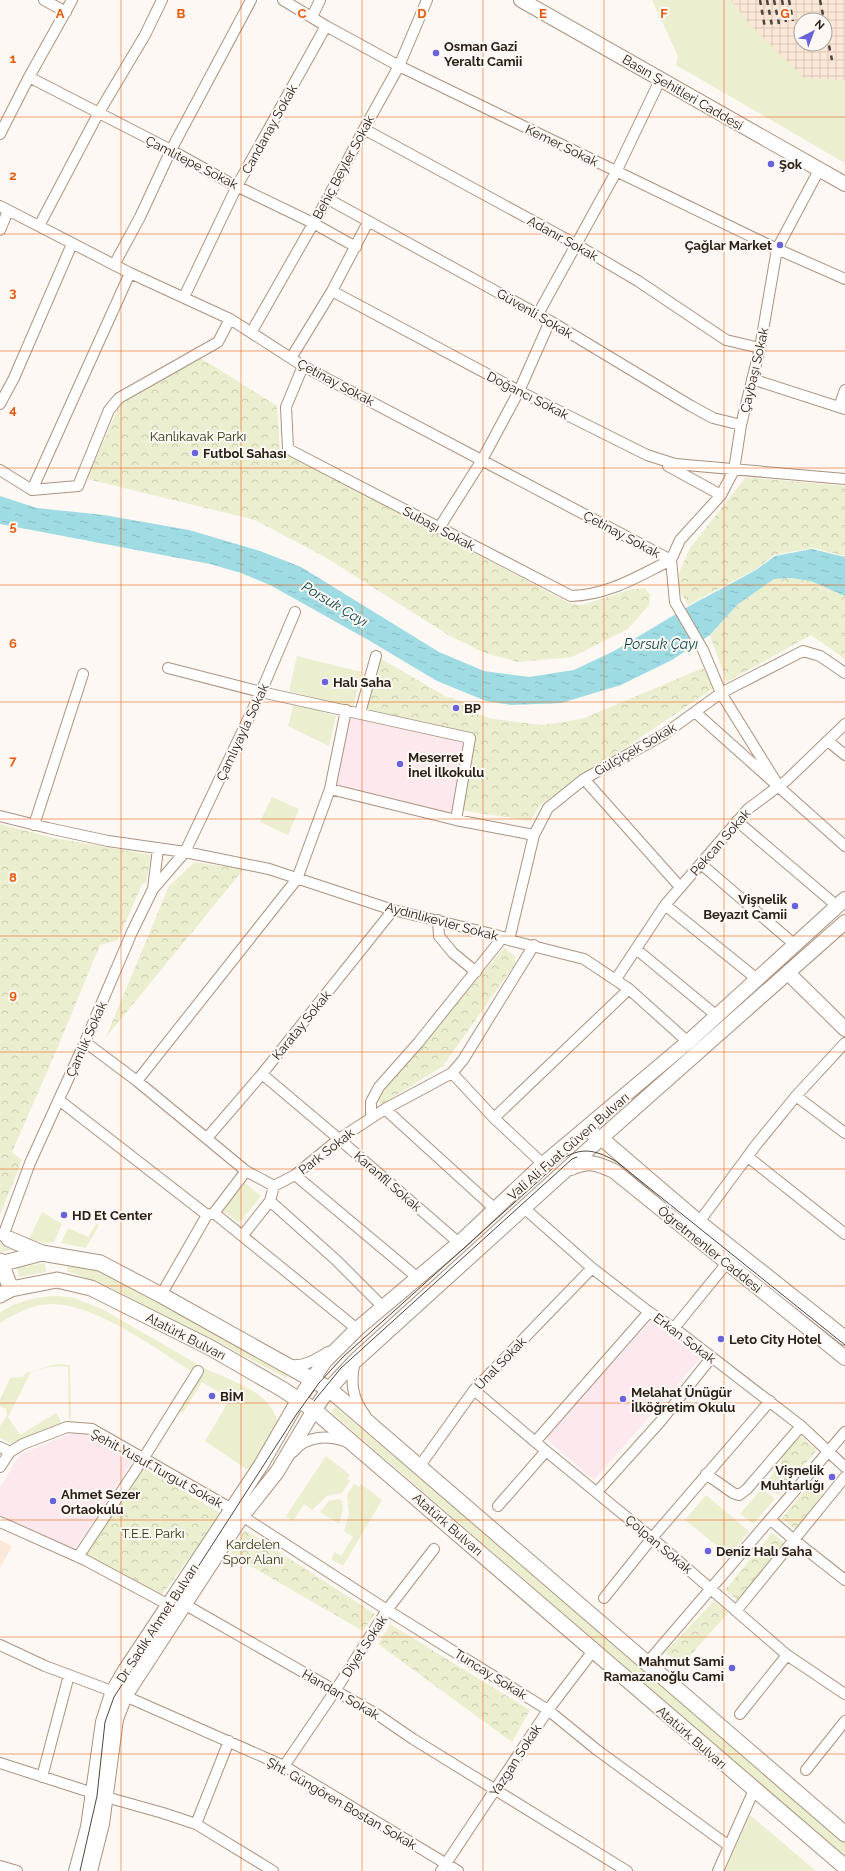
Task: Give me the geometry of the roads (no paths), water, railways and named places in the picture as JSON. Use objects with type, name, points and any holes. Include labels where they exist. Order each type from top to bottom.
[{"type":"main road","name":"Basın Şehitleri Caddesi","points":[[521,0],[661,78],[845,184]]},
{"type":"main road","name":"Vali Ali Fuat Güven Bulvarı","points":[[314,1410],[329,1389],[355,1361],[590,1148],[590,1136],[597,1120],[688,1042],[794,944],[841,903]]},
{"type":"main road","name":"Vali Ali Fuat Güven Bulvarı","points":[[299,1399],[325,1361],[352,1334],[459,1243],[496,1210],[543,1164],[590,1136],[789,974],[845,922]]},
{"type":"main road","points":[[789,974],[845,1029]]},
{"type":"main road","name":"Öğretmenler Caddesi","points":[[590,1136],[845,1338]]},
{"type":"main road","points":[[590,1148],[592,1154],[604,1167]]},
{"type":"main road","name":"Öğretmenler Caddesi","points":[[567,1169],[583,1163],[596,1163],[614,1171],[845,1358]]},
{"type":"main road","points":[[6,1237],[42,1253]]},
{"type":"main road","name":"Atatürk Bulvarı","points":[[0,1263],[42,1253],[100,1263],[160,1294],[271,1358],[329,1389],[845,1834]]},
{"type":"main road","points":[[57,1255],[57,1280]]},
{"type":"main road","points":[[0,1263],[6,1292]]},
{"type":"main road","name":"Atatürk Bulvarı","points":[[6,1292],[57,1280],[91,1288],[211,1348],[299,1399],[451,1526],[592,1651],[845,1867]]},
{"type":"main road","name":"Dr. Sadık Ahmet Bulvarı","points":[[119,1693],[184,1604],[237,1513],[260,1465],[299,1399]]},
{"type":"main road","name":"Dr. Sadık Ahmet Bulvarı","points":[[76,1871],[88,1827],[100,1795],[124,1672],[169,1605],[237,1513],[277,1472],[314,1410]]},
{"type":"main road","name":"Dr. Sadık Ahmet Bulvarı","points":[[90,1871],[102,1824],[100,1795]]},
{"type":"street","points":[[44,0],[66,12]]},
{"type":"street","points":[[0,134],[29,77],[72,0]]},
{"type":"street","points":[[39,226],[98,114],[145,34],[162,0]]},
{"type":"street","points":[[114,265],[140,217],[171,150],[251,0]]},
{"type":"street","name":"Kemer Sokak","points":[[283,0],[326,26],[399,66],[777,249],[845,279]]},
{"type":"street","points":[[312,17],[320,0]]},
{"type":"street","name":"Behiç Beyler Sokak","points":[[252,331],[328,199],[364,129],[399,66],[427,0]]},
{"type":"street","name":"Candanay Sokak","points":[[184,297],[237,186],[326,26]]},
{"type":"street","name":"Çamlıtepe Sokak","points":[[29,77],[98,114],[171,150],[237,186],[313,223],[356,247]]},
{"type":"street","points":[[538,314],[616,172],[661,78]]},
{"type":"street","name":"Adanır Sokak","points":[[364,129],[577,245],[638,282],[726,340],[760,348]]},
{"type":"street","name":"Çaybaşı Sokak","points":[[671,560],[680,540],[721,494],[734,470],[741,426],[760,348],[777,249],[820,170]]},
{"type":"street","name":"Güvenli Sokak","points":[[328,199],[538,314],[691,406],[713,418],[741,426]]},
{"type":"street","points":[[0,230],[4,208]]},
{"type":"street","name":"Çetinay Sokak","points":[[4,208],[130,273],[230,319],[252,331],[304,366],[671,560]]},
{"type":"street","points":[[291,358],[332,291],[368,222]]},
{"type":"street","points":[[0,404],[14,378],[72,244]]},
{"type":"street","points":[[32,490],[130,273]]},
{"type":"street","name":"Doğancı Sokak","points":[[332,291],[519,391],[647,455],[675,464],[845,479]]},
{"type":"street","points":[[0,470],[32,490],[78,486],[110,410],[118,398],[218,342],[230,319]]},
{"type":"street","points":[[439,528],[482,460],[519,391],[550,321]]},
{"type":"street","name":"Subaşı Sokak","points":[[304,366],[286,406],[288,449],[571,596],[588,595],[610,590],[671,560]]},
{"type":"street","points":[[752,379],[842,408],[845,390]]},
{"type":"street","points":[[647,455],[721,494]]},
{"type":"street","points":[[671,560],[675,602],[703,650],[721,693],[778,785]]},
{"type":"street","name":"Çamlıyayla Sokak","points":[[185,852],[261,692],[295,612]]},
{"type":"street","name":"Gülçiçek Sokak","points":[[506,938],[534,835],[548,808],[584,779],[663,735],[721,693],[803,651],[820,656],[845,673]]},
{"type":"street","points":[[360,712],[376,656]]},
{"type":"street","points":[[168,668],[261,692],[360,712],[470,738],[456,820]]},
{"type":"street","points":[[34,825],[83,674]]},
{"type":"street","points":[[137,1081],[297,879],[330,789],[346,710]]},
{"type":"street","points":[[695,712],[845,846]]},
{"type":"street","name":"Pekcan Sokak","points":[[616,979],[665,905],[738,821],[748,810],[778,785],[787,780],[845,724]]},
{"type":"street","points":[[828,741],[845,755]]},
{"type":"street","points":[[584,779],[680,887]]},
{"type":"street","points":[[330,789],[456,820],[534,835]]},
{"type":"street","name":"Aydınlıkevler Sokak","points":[[0,816],[108,841],[185,852],[269,869],[349,894],[393,910],[438,920],[584,959],[629,989],[688,1042]]},
{"type":"street","points":[[738,821],[841,903]]},
{"type":"street","points":[[153,889],[158,848]]},
{"type":"street","name":"Çamlık Sokak","points":[[6,1237],[30,1163],[85,1042],[126,944],[153,889],[185,852]]},
{"type":"street","points":[[701,864],[794,944]]},
{"type":"street","points":[[665,905],[757,979]]},
{"type":"street","name":"Karatay Sokak","points":[[207,1138],[262,1074],[393,910]]},
{"type":"street","points":[[438,920],[439,936],[453,953],[476,972]]},
{"type":"street","points":[[371,1118],[371,1102],[379,1087],[506,938]]},
{"type":"street","name":"Park Sokak","points":[[274,1186],[295,1175],[339,1138],[385,1109],[452,1072],[463,1060],[534,945]]},
{"type":"street","points":[[636,949],[717,1016]]},
{"type":"street","points":[[494,1118],[629,989]]},
{"type":"street","points":[[85,1042],[137,1081],[246,1171],[274,1186],[270,1201],[243,1235]]},
{"type":"street","points":[[698,1222],[796,1096],[845,1043]]},
{"type":"street","points":[[452,1072],[494,1118],[543,1164]]},
{"type":"street","name":"Karanfil Sokak","points":[[262,1074],[339,1138],[459,1243]]},
{"type":"street","points":[[796,1096],[845,1133]]},
{"type":"street","points":[[59,1100],[210,1214],[243,1235],[352,1334],[316,1360],[293,1366],[271,1358]]},
{"type":"street","points":[[385,1109],[496,1210]]},
{"type":"street","points":[[748,1157],[845,1234]]},
{"type":"street","points":[[160,1294],[210,1214],[246,1171]]},
{"type":"street","points":[[295,1175],[418,1278]]},
{"type":"street","points":[[270,1201],[336,1260],[383,1307]]},
{"type":"street","name":"Erkan Sokak","points":[[524,1208],[592,1268],[649,1312],[674,1328],[801,1426],[845,1468]]},
{"type":"street","points":[[674,1328],[727,1263]]},
{"type":"street","name":"Ünal Sokak","points":[[419,1467],[474,1390],[592,1268]]},
{"type":"street","points":[[535,1442],[649,1312]]},
{"type":"street","points":[[597,1492],[660,1422],[711,1358]]},
{"type":"street","points":[[355,1361],[352,1384],[354,1396],[362,1411],[380,1434]]},
{"type":"street","points":[[78,1557],[143,1459],[198,1371]]},
{"type":"street","name":"Çolpan Sokak","points":[[474,1390],[652,1538],[787,1655],[845,1694]]},
{"type":"street","points":[[604,1598],[652,1538],[770,1401]]},
{"type":"street","name":"Şehit Yusuf Turgut Sokak","points":[[0,1467],[10,1452],[23,1444],[67,1427],[77,1426],[92,1429],[237,1513]]},
{"type":"street","points":[[706,1474],[733,1493],[739,1494],[747,1489],[801,1426]]},
{"type":"street","points":[[647,1663],[845,1432]]},
{"type":"street","points":[[277,1472],[296,1449],[304,1442],[314,1438],[331,1437],[353,1444]]},
{"type":"street","points":[[0,1447],[10,1452]]},
{"type":"street","points":[[498,1506],[546,1451]]},
{"type":"street","points":[[736,1611],[845,1477]]},
{"type":"street","name":"Tuncay Sokak","points":[[237,1513],[387,1610],[548,1710],[597,1750],[729,1846]]},
{"type":"street","points":[[771,1520],[845,1580]]},
{"type":"street","points":[[0,1522],[78,1557],[169,1605]]},
{"type":"street","name":"Diyet Sokak","points":[[284,1766],[335,1691],[387,1610],[434,1549]]},
{"type":"street","name":"Handan Sokak","points":[[184,1604],[378,1715],[413,1739],[627,1871]]},
{"type":"street","name":"Şht. Güngören Bostan Sokak","points":[[0,1645],[69,1675],[119,1693],[284,1766],[444,1867],[458,1871]]},
{"type":"street","name":"Yazgan Sokak","points":[[444,1867],[548,1710],[592,1651]]},
{"type":"street","points":[[740,1714],[787,1655]]},
{"type":"street","points":[[42,1777],[69,1675]]},
{"type":"street","points":[[806,1770],[845,1721]]},
{"type":"street","points":[[196,1824],[229,1741]]},
{"type":"street","points":[[0,1763],[196,1824],[273,1871]]},
{"type":"street","points":[[718,1871],[754,1790]]},
{"type":"street","points":[[0,1866],[17,1871]]},
{"type":"water","name":"Porsuk Çayı","points":[[0,496],[37,508],[104,515],[189,530],[260,551],[301,567],[439,652],[484,671],[529,677],[574,670],[614,651],[691,605],[756,570],[775,556],[812,549],[845,557],[845,596],[811,581],[791,578],[774,579],[737,605],[710,635],[672,660],[621,685],[561,703],[511,705],[486,701],[437,681],[370,641],[270,585],[241,573],[210,564],[0,524]]},
{"type":"tram line","points":[[80,1871],[97,1796],[105,1722],[114,1697],[296,1415],[319,1383],[343,1357],[564,1158],[578,1152],[590,1151],[603,1155],[617,1162],[845,1345]]},
{"type":"tram line","points":[[314,1401],[341,1368],[572,1159],[577,1157]]},
{"type":"railway","points":[[760,0],[765,28]]},
{"type":"railway","points":[[767,0],[772,26]]},
{"type":"railway","points":[[774,0],[779,24]]},
{"type":"railway","points":[[782,0],[786,22]]},
{"type":"railway","points":[[789,0],[793,21]]},
{"type":"railway","points":[[820,0],[822,12]]},
{"type":"railway","points":[[830,52],[832,60]]},
{"type":"place","name":"Osman Gazi Yeraltı Camii","points":[[436,53]]},
{"type":"place","name":"Şok","points":[[771,164]]},
{"type":"place","name":"Çağlar Market","points":[[780,245]]},
{"type":"place","name":"Futbol Sahası","points":[[195,453]]},
{"type":"place","name":"Halı Saha","points":[[325,682]]},
{"type":"place","name":"BP","points":[[456,708]]},
{"type":"place","name":"Meserret İnel İlkokulu","points":[[400,764]]},
{"type":"place","name":"Vişnelik Beyazıt Camii","points":[[795,906]]},
{"type":"place","name":"HD Et Center","points":[[64,1215]]},
{"type":"place","name":"Leto City Hotel","points":[[721,1339]]},
{"type":"place","name":"BİM","points":[[212,1396]]},
{"type":"place","name":"Melahat Ünügür İlköğretim Okulu","points":[[623,1399]]},
{"type":"place","name":"Vişnelik Muhtarlığı","points":[[832,1477]]},
{"type":"place","name":"Ahmet Sezer Ortaokulu","points":[[53,1501]]},
{"type":"place","name":"Deniz Halı Saha","points":[[708,1551]]},
{"type":"place","name":"Mahmut Sami Ramazanoğlu Cami","points":[[732,1668]]},
{"type":"park label","name":"Kanlıkavak Parkı","points":[[198,436]]},
{"type":"park label","name":"T.E.E. Parkı","points":[[153,1533]]},
{"type":"park label","name":"Kardelen Spor Alanı","points":[[253,1552]]}]
